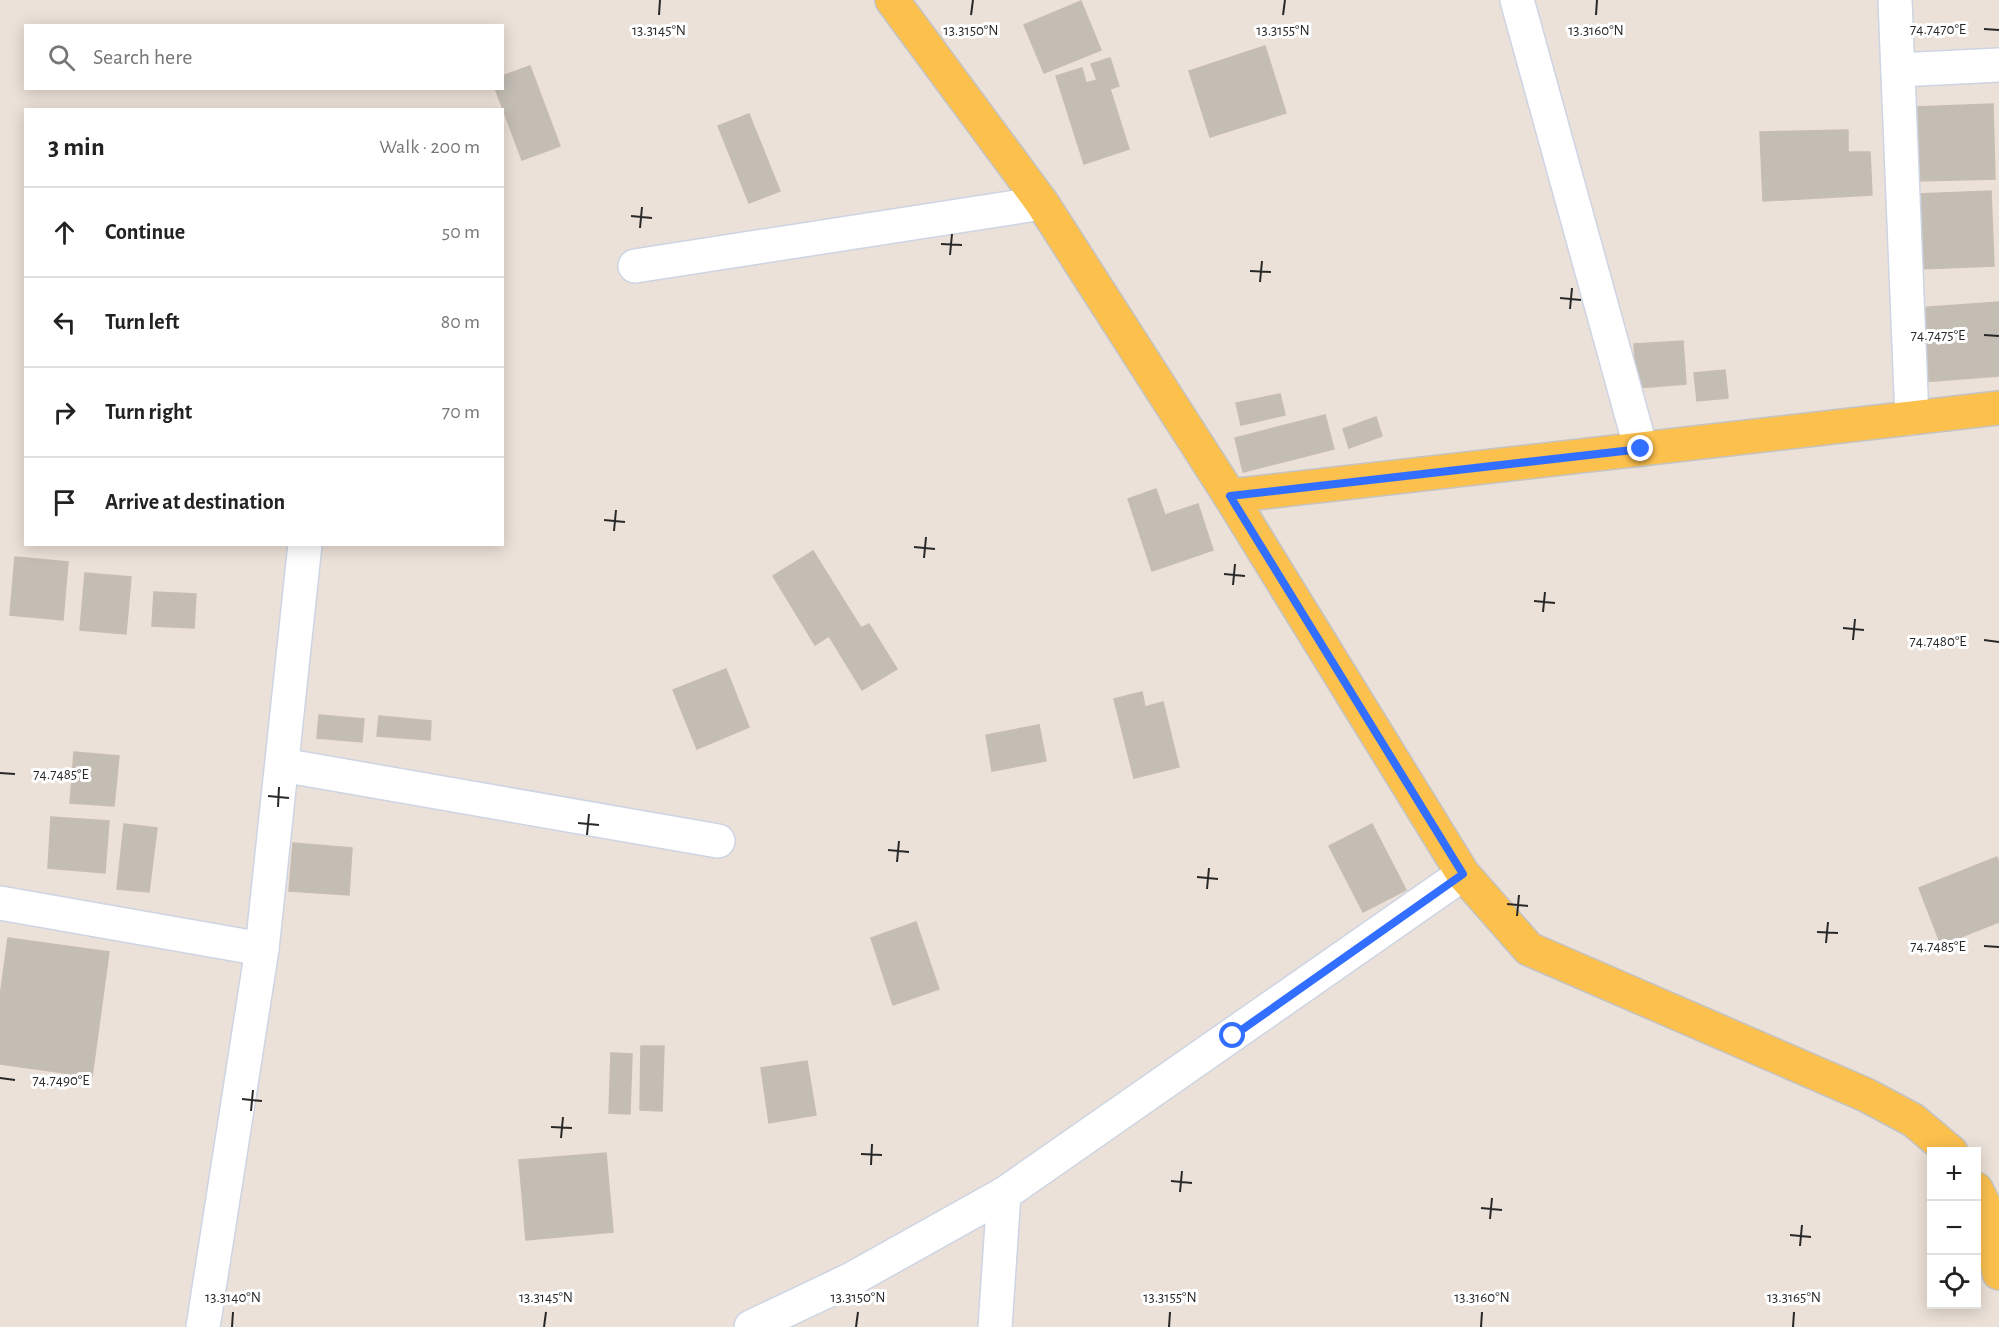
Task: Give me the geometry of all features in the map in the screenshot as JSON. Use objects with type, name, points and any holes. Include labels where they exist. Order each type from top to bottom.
[{"type":"main road","points":[[892,0],[1042,203],[1230,496],[1463,874],[1529,949],[1866,1095],[1913,1120],[1945,1147]]},
{"type":"main road","points":[[1230,496],[1999,408]]},
{"type":"main road","points":[[1981,1198],[1988,1213],[1999,1273]]},
{"type":"street","points":[[1517,0],[1641,449]]},
{"type":"street","points":[[1895,0],[1912,418]]},
{"type":"street","points":[[1898,70],[1999,65]]},
{"type":"street","points":[[635,266],[1042,203]]},
{"type":"street","points":[[203,1327],[262,949],[305,546]]},
{"type":"street","points":[[282,765],[718,841]]},
{"type":"street","points":[[751,1327],[852,1279],[1004,1194],[1463,874]]},
{"type":"street","points":[[0,903],[262,949]]},
{"type":"street","points":[[995,1327],[1004,1194]]},
{"type":"building","points":[[1081,1],[1101,50],[1044,73],[1024,25]]},
{"type":"building","points":[[1265,46],[1286,113],[1210,137],[1189,71]]},
{"type":"building","points":[[1110,58],[1119,86],[1110,89],[1129,149],[1084,164],[1056,76],[1082,68],[1086,83],[1097,80],[1091,64]]},
{"type":"building","points":[[530,66],[560,146],[522,160],[496,90],[504,90],[504,75]]},
{"type":"building","points":[[1993,104],[1995,179],[1917,181],[1915,107]]},
{"type":"building","points":[[749,114],[780,191],[749,203],[718,126]]},
{"type":"building","points":[[1848,130],[1848,152],[1870,152],[1872,195],[1763,201],[1760,132]]},
{"type":"building","points":[[1991,191],[1994,266],[1920,269],[1918,194]]},
{"type":"building","points":[[1999,302],[1999,376],[1922,382],[1917,308]]},
{"type":"building","points":[[1683,341],[1686,384],[1637,388],[1634,344]]},
{"type":"building","points":[[1725,370],[1728,398],[1697,401],[1694,373]]},
{"type":"building","points":[[1280,394],[1285,415],[1241,425],[1236,403]]},
{"type":"building","points":[[1325,415],[1334,449],[1243,472],[1235,438]]},
{"type":"building","points":[[1376,417],[1382,436],[1349,448],[1343,429]]},
{"type":"building","points":[[1156,489],[1165,515],[1198,504],[1213,550],[1152,571],[1128,499]]},
{"type":"building","points":[[813,551],[861,628],[869,624],[897,669],[862,690],[829,636],[815,645],[773,576]]},
{"type":"building","points":[[15,557],[68,562],[63,620],[10,615]]},
{"type":"building","points":[[85,573],[131,577],[126,634],[80,630]]},
{"type":"building","points":[[154,592],[196,594],[194,628],[152,626]]},
{"type":"building","points":[[726,669],[749,727],[697,749],[673,690]]},
{"type":"building","points":[[1142,692],[1145,707],[1163,702],[1179,767],[1134,778],[1114,699]]},
{"type":"building","points":[[319,715],[364,719],[362,742],[317,738]]},
{"type":"building","points":[[379,716],[431,721],[430,740],[377,736]]},
{"type":"building","points":[[1039,725],[1046,761],[992,771],[986,735]]},
{"type":"building","points":[[74,752],[119,756],[114,806],[70,803]]},
{"type":"building","points":[[51,817],[109,821],[105,873],[48,868]]},
{"type":"building","points":[[124,824],[157,828],[149,892],[117,889]]},
{"type":"building","points":[[1372,824],[1406,890],[1363,912],[1329,846]]},
{"type":"building","points":[[293,843],[352,848],[349,895],[289,891]]},
{"type":"building","points":[[1997,857],[1999,862],[1999,922],[1941,945],[1919,888]]},
{"type":"building","points":[[916,922],[939,989],[893,1005],[871,938]]},
{"type":"building","points":[[8,938],[109,952],[92,1077],[0,1064],[0,997]]},
{"type":"building","points":[[20,964],[64,968],[56,1061],[40,1059],[44,1014],[16,1011]]},
{"type":"building","points":[[641,1046],[664,1046],[662,1111],[640,1110]]},
{"type":"building","points":[[611,1053],[632,1054],[630,1114],[609,1113]]},
{"type":"building","points":[[807,1061],[816,1115],[769,1123],[761,1068]]},
{"type":"building","points":[[606,1153],[613,1232],[526,1240],[519,1160]]},
{"type":"route","points":[[1233,1036],[1463,874],[1230,496],[1641,449]]}]
